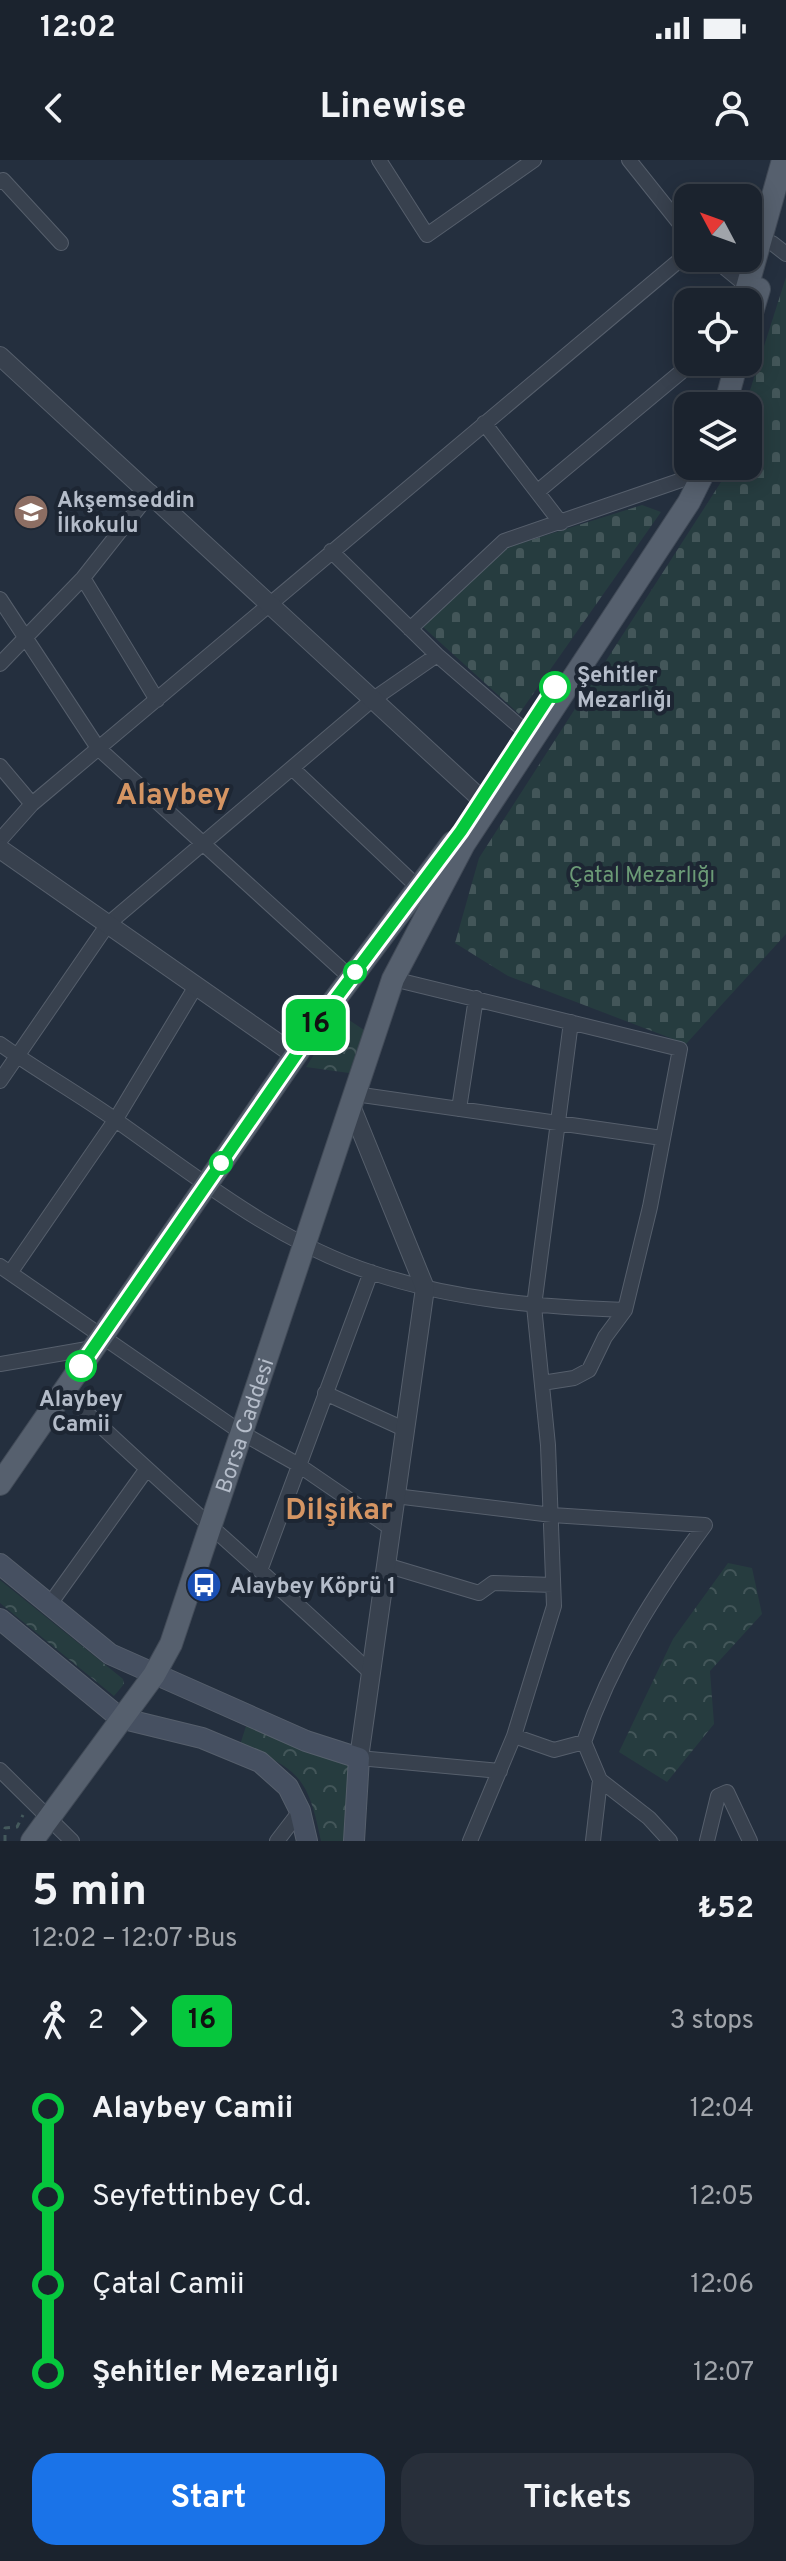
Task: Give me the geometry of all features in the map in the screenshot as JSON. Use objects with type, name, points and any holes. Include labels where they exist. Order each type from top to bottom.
[{"type":"main road","points":[[751,288],[783,160]]},
{"type":"main road","points":[[753,288],[779,249],[786,194]]},
{"type":"main road","points":[[0,1484],[295,1055],[357,970],[427,894],[695,480]]},
{"type":"main road","name":"Borsa Caddesi","points":[[32,1841],[154,1675],[171,1644],[393,979],[427,894]]},
{"type":"main road","points":[[357,970],[375,960],[393,979]]},
{"type":"main road","points":[[0,1564],[110,1654],[306,1741],[359,1758],[354,1841]]},
{"type":"main road","points":[[0,1619],[120,1718],[202,1738],[260,1762],[288,1787],[300,1811],[307,1841]]},
{"type":"street","points":[[379,160],[427,235],[534,160]]},
{"type":"street","points":[[629,160],[674,216]]},
{"type":"street","points":[[0,182],[3,180],[61,243]]},
{"type":"street","points":[[0,840],[32,804],[674,265]]},
{"type":"street","points":[[727,272],[743,288]]},
{"type":"street","points":[[0,356],[485,803]]},
{"type":"street","points":[[537,492],[676,376]]},
{"type":"street","points":[[484,423],[561,523]]},
{"type":"street","points":[[410,629],[504,541],[675,480]]},
{"type":"street","points":[[0,664],[83,578],[151,492]]},
{"type":"street","points":[[331,551],[437,655],[530,735]]},
{"type":"street","points":[[83,578],[157,700]]},
{"type":"street","points":[[0,599],[98,748],[200,843],[357,970]]},
{"type":"street","points":[[0,1081],[108,924],[372,700],[437,655]]},
{"type":"street","points":[[0,766],[32,804]]},
{"type":"street","points":[[293,769],[427,894]]},
{"type":"street","points":[[0,849],[295,1055]]},
{"type":"street","points":[[393,979],[680,1049],[647,1221],[625,1310],[605,1337],[589,1370],[574,1378],[542,1383]]},
{"type":"street","points":[[196,986],[116,1119],[5,1270],[97,1342],[297,1464],[392,1529]]},
{"type":"street","points":[[459,1109],[476,998]]},
{"type":"street","points":[[470,1841],[514,1736],[554,1606],[552,1515],[534,1306],[555,1123],[571,1022]]},
{"type":"street","points":[[0,1044],[116,1119],[206,1185],[305,1246],[371,1272],[425,1288],[534,1306],[625,1310]]},
{"type":"street","points":[[500,1771],[359,1758],[389,1566],[395,1496],[425,1288],[353,1100],[459,1109],[662,1138]]},
{"type":"street","points":[[261,1568],[297,1464],[371,1272]]},
{"type":"street","points":[[0,1364],[97,1342]]},
{"type":"street","points":[[64,1391],[146,1470],[261,1568],[372,1674]]},
{"type":"street","points":[[325,1393],[404,1429]]},
{"type":"street","points":[[50,1604],[146,1470]]},
{"type":"street","points":[[395,1496],[552,1515],[705,1525],[648,1605],[601,1694],[584,1742],[600,1780],[649,1818],[670,1841]]},
{"type":"street","points":[[389,1566],[479,1593],[493,1583],[553,1585]]},
{"type":"street","points":[[514,1736],[554,1750],[584,1742]]},
{"type":"street","points":[[0,1770],[72,1841]]},
{"type":"street","points":[[593,1841],[600,1780]]},
{"type":"street","points":[[707,1841],[718,1796],[727,1792],[750,1841]]},
{"type":"street","points":[[277,1841],[300,1811]]},
{"type":"path","points":[[5,1841],[5,1828],[17,1827],[23,1815]]},
{"type":"green space","name":"Çatal Mezarlığı","points":[[786,277],[786,934],[686,1044],[508,976],[455,943],[479,858],[722,480],[762,480],[762,392],[749,392],[755,376],[762,376],[762,353]]},
{"type":"green space","name":"Şehitler Mezarlığı","points":[[642,505],[661,512],[519,714],[422,626],[506,548]]},
{"type":"green space","points":[[340,1014],[364,1030],[349,1073],[306,1067]]},
{"type":"green space","points":[[728,1563],[752,1568],[762,1614],[710,1671],[714,1724],[667,1782],[619,1752],[673,1639]]},
{"type":"green space","points":[[0,1580],[123,1679],[124,1684],[114,1696],[0,1603]]},
{"type":"green space","points":[[247,1723],[341,1759],[350,1767],[344,1841],[321,1841],[311,1802],[298,1778],[276,1761],[240,1745]]},
{"type":"bus line","name":"16","points":[[81,1366],[324,1014],[461,831],[555,687]]},
{"type":"place","name":"Akşemseddin İlkokulu","points":[[31,512]]},
{"type":"place","name":"Şehitler Mezarlığı","points":[[555,687]]},
{"type":"place","name":"Alaybey Camii","points":[[81,1366]]},
{"type":"place","name":"Alaybey Köprü 1","points":[[204,1585]]},
{"type":"district","name":"Alaybey","points":[[173,794]]},
{"type":"district","name":"Dilşikar","points":[[339,1509]]}]
